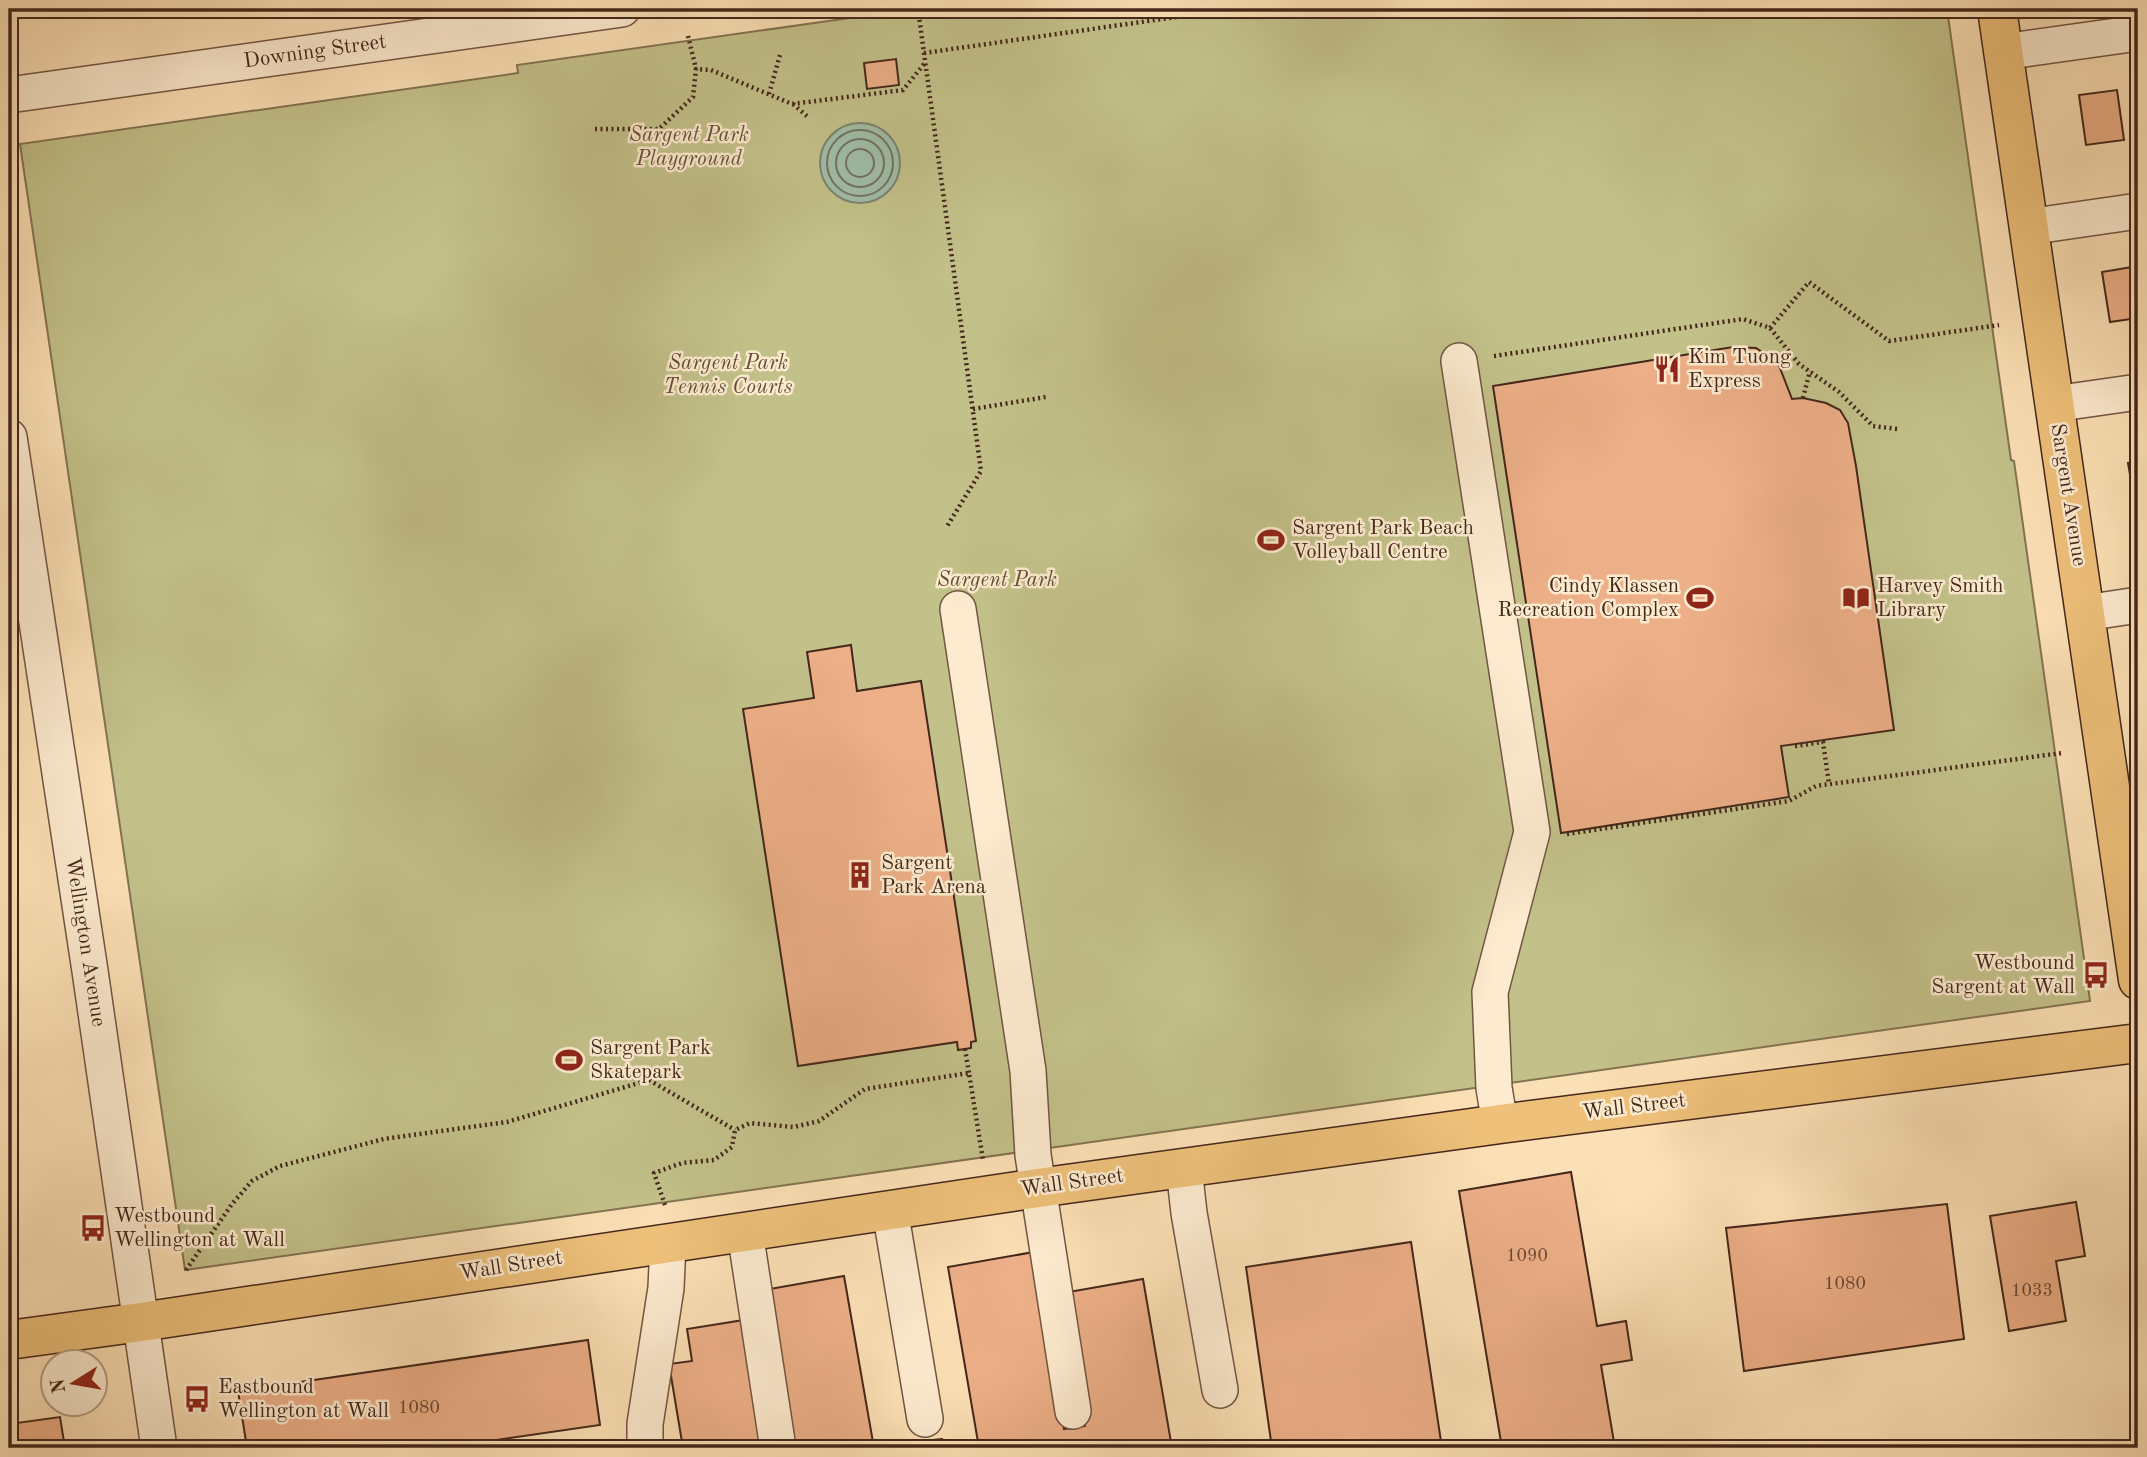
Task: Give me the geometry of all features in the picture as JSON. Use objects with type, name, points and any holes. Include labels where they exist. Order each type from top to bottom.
[{"type":"main road","name":"Sargent Avenue","points":[[1997,9],[2085,613],[2127,822],[2138,981]]},
{"type":"main road","name":"Wall Street","points":[[9,1340],[1184,1167],[2138,1043]]},
{"type":"street","name":"Downing Street","points":[[9,95],[622,9]]},
{"type":"street","points":[[2004,52],[2138,33]]},
{"type":"street","points":[[2028,227],[2138,211]]},
{"type":"street","points":[[1459,361],[1532,832],[1490,992],[1494,1088],[1500,1124]]},
{"type":"street","points":[[2054,404],[2138,392]]},
{"type":"street","name":"Wellington Avenue","points":[[9,437],[159,1448]]},
{"type":"street","points":[[2085,613],[2138,605]]},
{"type":"street","points":[[958,609],[1028,1071],[1033,1155],[1073,1411]]},
{"type":"street","points":[[1184,1167],[1189,1213],[1220,1390]]},
{"type":"street","points":[[890,1210],[925,1419]]},
{"type":"street","points":[[745,1232],[778,1448]]},
{"type":"street","points":[[645,1448],[645,1424],[666,1288],[668,1243]]},
{"type":"path","points":[[918,9],[981,471],[946,528]]},
{"type":"path","points":[[923,53],[1231,9]]},
{"type":"path","points":[[595,129],[659,129],[693,97],[696,69],[688,36]]},
{"type":"path","points":[[769,94],[780,55]]},
{"type":"path","points":[[792,104],[903,90],[925,63]]},
{"type":"path","points":[[696,69],[711,70],[769,94],[792,104],[808,117]]},
{"type":"path","points":[[1770,328],[1809,282],[1889,341],[1999,326]]},
{"type":"path","points":[[1459,361],[1743,319],[1770,328],[1799,364],[1839,392],[1873,426],[1897,429]]},
{"type":"path","points":[[1803,398],[1810,372]]},
{"type":"path","points":[[973,409],[1046,397]]},
{"type":"path","points":[[1795,746],[1823,742],[1829,784]]},
{"type":"path","points":[[1530,840],[1789,801],[1816,786],[2062,753]]},
{"type":"path","points":[[965,1049],[984,1162]]},
{"type":"path","points":[[735,1130],[750,1123],[794,1127],[819,1121],[865,1089],[970,1073]]},
{"type":"path","points":[[186,1270],[232,1204],[252,1181],[280,1166],[371,1142],[508,1122],[649,1080],[735,1130]]},
{"type":"path","points":[[665,1205],[654,1173],[682,1163],[714,1160],[732,1147],[735,1130]]},
{"type":"green space","name":"Sargent Park","points":[[963,9],[1947,9],[2090,1001],[185,1270],[20,144],[518,73],[517,65],[899,11],[901,18]]},
{"type":"water","points":[[860,123],[875,126],[888,135],[897,148],[900,163],[897,178],[888,191],[875,200],[860,203],[845,200],[832,191],[823,178],[820,163],[823,148],[832,135],[845,126]]},
{"type":"building","points":[[896,59],[899,85],[867,89],[864,63]]},
{"type":"building","points":[[2117,90],[2124,140],[2086,145],[2079,95]]},
{"type":"building","points":[[2138,266],[2138,318],[2110,322],[2102,272]]},
{"type":"building","name":"Cindy Klassen Recreation Complex","points":[[1733,347],[1756,348],[1778,363],[1792,399],[1803,398],[1826,403],[1840,410],[1848,423],[1894,730],[1781,746],[1789,797],[1561,833],[1493,386]]},
{"type":"building","points":[[2138,462],[2138,509],[2136,510],[2128,463]]},
{"type":"building","name":"Sargent Park Arena","points":[[851,645],[857,691],[921,681],[976,1041],[971,1042],[971,1048],[958,1050],[957,1042],[798,1066],[743,709],[814,698],[807,652]]},
{"type":"building","points":[[1571,1172],[1597,1326],[1626,1321],[1632,1360],[1601,1365],[1615,1448],[1502,1448],[1459,1191]]},
{"type":"building","points":[[2076,1202],[2085,1256],[2056,1261],[2066,1321],[2009,1331],[1990,1216]]},
{"type":"building","points":[[1947,1204],[1964,1339],[1744,1371],[1726,1228]]},
{"type":"building","points":[[1411,1242],[1442,1448],[1272,1448],[1246,1267]]},
{"type":"building","points":[[1034,1252],[1064,1429],[1085,1426],[1063,1293],[1143,1279],[1172,1448],[979,1448],[948,1267]]},
{"type":"building","points":[[844,1276],[874,1448],[790,1448],[764,1290]]},
{"type":"building","points":[[744,1320],[766,1448],[683,1448],[669,1364],[692,1361],[687,1329]]},
{"type":"building","points":[[588,1340],[600,1425],[441,1448],[247,1448],[238,1391]]},
{"type":"building","points":[[60,1418],[65,1448],[9,1448],[9,1424]]},
{"type":"building","points":[[942,1439],[952,1448],[900,1448],[903,1443]]},
{"type":"building","points":[[2138,1441],[2138,1448],[2103,1446]]},
{"type":"place","name":"Kim Tuong Express","points":[[1667,369]]},
{"type":"place","name":"Sargent Park Beach Volleyball Centre","points":[[1271,540]]},
{"type":"place","name":"Cindy Klassen Recreation Complex","points":[[1700,598]]},
{"type":"place","name":"Harvey Smith Library","points":[[1856,598]]},
{"type":"place","name":"Sargent Park Arena","points":[[860,875]]},
{"type":"place","name":"Westbound Sargent at Wall","points":[[2096,975]]},
{"type":"place","name":"Sargent Park Skatepark","points":[[569,1060]]},
{"type":"place","name":"Westbound Wellington at Wall","points":[[93,1228]]},
{"type":"place","name":"Eastbound Wellington at Wall","points":[[197,1399]]},
{"type":"park label","name":"Sargent Park Playground","points":[[689,147]]},
{"type":"park label","name":"Sargent Park Tennis Courts","points":[[728,375]]}]
